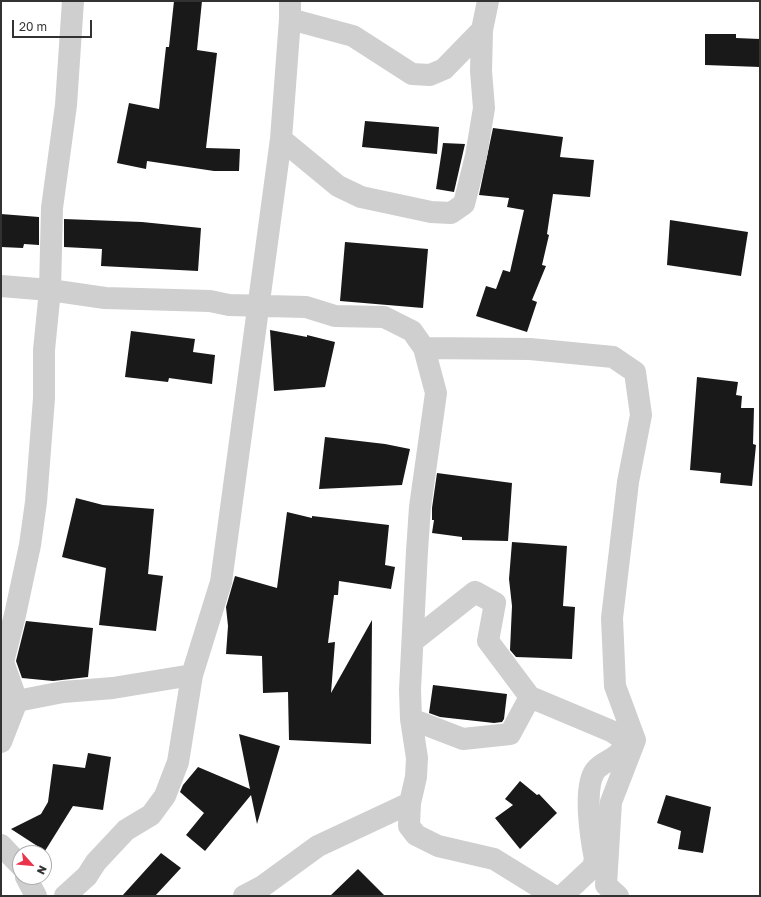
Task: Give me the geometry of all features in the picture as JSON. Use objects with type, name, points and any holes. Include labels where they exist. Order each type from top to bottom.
[{"type":"street","points":[[1,742],[9,700],[2,661],[15,615],[30,545],[36,502],[44,398],[44,350],[50,290],[52,208],[66,105],[73,1]]},
{"type":"street","points":[[281,139],[338,186],[361,197],[431,212],[451,213],[464,204],[476,156],[484,108],[481,71],[482,30],[488,1]]},
{"type":"street","points":[[65,896],[87,876],[96,862],[126,830],[151,815],[165,796],[178,762],[192,675],[220,582],[281,139],[290,10],[353,36],[412,74],[430,75],[444,69],[482,30]]},
{"type":"street","points":[[1,286],[50,290],[105,298],[210,301],[229,305],[306,307],[335,316],[384,317],[412,331],[424,348],[436,393],[420,507],[410,690],[411,719],[417,758],[416,777],[410,803],[409,826],[416,835],[438,846],[494,859],[554,896]]},
{"type":"street","points":[[424,348],[530,349],[613,357],[635,372],[641,415],[628,482],[612,618],[615,686],[635,740],[611,802],[606,885],[618,896]]},
{"type":"street","points":[[413,641],[475,592],[495,602],[488,641],[530,697],[611,731],[622,740],[623,745],[621,751],[595,771],[591,781],[589,808],[595,859],[593,867],[562,896]]},
{"type":"street","points":[[9,700],[63,692],[113,688],[192,675]]},
{"type":"street","points":[[411,719],[463,738],[510,734],[530,697]]},
{"type":"street","points":[[244,896],[263,886],[318,846],[410,803]]},
{"type":"street","points":[[1,845],[12,857]]},
{"type":"street","points":[[30,885],[36,896]]},
{"type":"building","points":[[174,1],[202,1],[197,50],[217,53],[206,148],[240,149],[239,171],[214,171],[147,161],[146,169],[117,163],[129,103],[159,109],[166,47],[169,47]]},
{"type":"building","points":[[705,34],[736,34],[736,38],[760,39],[760,67],[705,65]]},
{"type":"building","points":[[365,121],[439,127],[437,154],[362,147]]},
{"type":"building","points":[[493,128],[563,137],[560,157],[594,160],[590,197],[553,194],[547,234],[549,235],[542,265],[546,266],[532,300],[537,302],[527,332],[476,316],[486,286],[496,289],[503,270],[510,272],[524,210],[507,207],[509,198],[479,195]]},
{"type":"building","points":[[443,143],[465,144],[454,192],[436,189]]},
{"type":"building","points":[[1,214],[39,217],[39,245],[24,244],[23,248],[1,247]]},
{"type":"building","points":[[64,219],[142,222],[201,228],[198,271],[101,266],[102,249],[64,247]]},
{"type":"building","points":[[670,220],[748,232],[741,276],[667,265]]},
{"type":"building","points":[[345,242],[428,249],[423,308],[340,301]]},
{"type":"building","points":[[270,330],[307,337],[307,335],[335,342],[325,387],[274,391]]},
{"type":"building","points":[[131,331],[195,339],[193,352],[215,355],[212,384],[169,378],[168,382],[125,377]]},
{"type":"building","points":[[697,377],[738,382],[736,395],[742,396],[741,408],[754,408],[753,444],[756,445],[752,486],[720,483],[721,473],[690,470]]},
{"type":"building","points":[[325,437],[385,444],[410,449],[402,485],[319,489]]},
{"type":"building","points":[[437,473],[512,483],[508,541],[462,540],[462,537],[432,533],[434,520],[432,520],[432,508]]},
{"type":"building","points":[[76,498],[103,505],[154,509],[148,574],[163,576],[156,631],[99,625],[106,568],[62,557]]},
{"type":"building","points":[[287,512],[312,518],[312,516],[389,525],[385,565],[395,567],[391,589],[339,581],[338,595],[334,595],[328,643],[335,642],[331,693],[372,620],[371,744],[289,740],[288,692],[263,693],[262,656],[226,654],[228,626],[226,607],[235,576],[277,588]]},
{"type":"building","points":[[512,542],[567,546],[563,606],[575,607],[572,659],[516,657],[510,650],[512,606],[509,579]]},
{"type":"building","points":[[26,621],[93,628],[88,677],[53,681],[22,678],[16,661]]},
{"type":"building","points":[[433,685],[507,694],[504,719],[502,722],[494,723],[440,717],[429,713]]},
{"type":"building","points":[[239,734],[280,746],[257,824],[251,795],[205,851],[186,835],[204,813],[180,792],[183,785],[198,767],[250,789]]},
{"type":"building","points":[[88,753],[111,757],[103,810],[73,806],[49,845],[36,845],[11,829],[41,814],[48,802],[53,764],[85,768]]},
{"type":"building","points":[[520,781],[537,795],[539,794],[557,813],[520,849],[495,818],[513,805],[505,799]]},
{"type":"building","points":[[666,795],[711,807],[703,853],[678,849],[681,831],[657,823]]},
{"type":"building","points":[[161,853],[181,868],[155,896],[122,896]]},
{"type":"building","points":[[358,869],[385,896],[330,896]]}]
